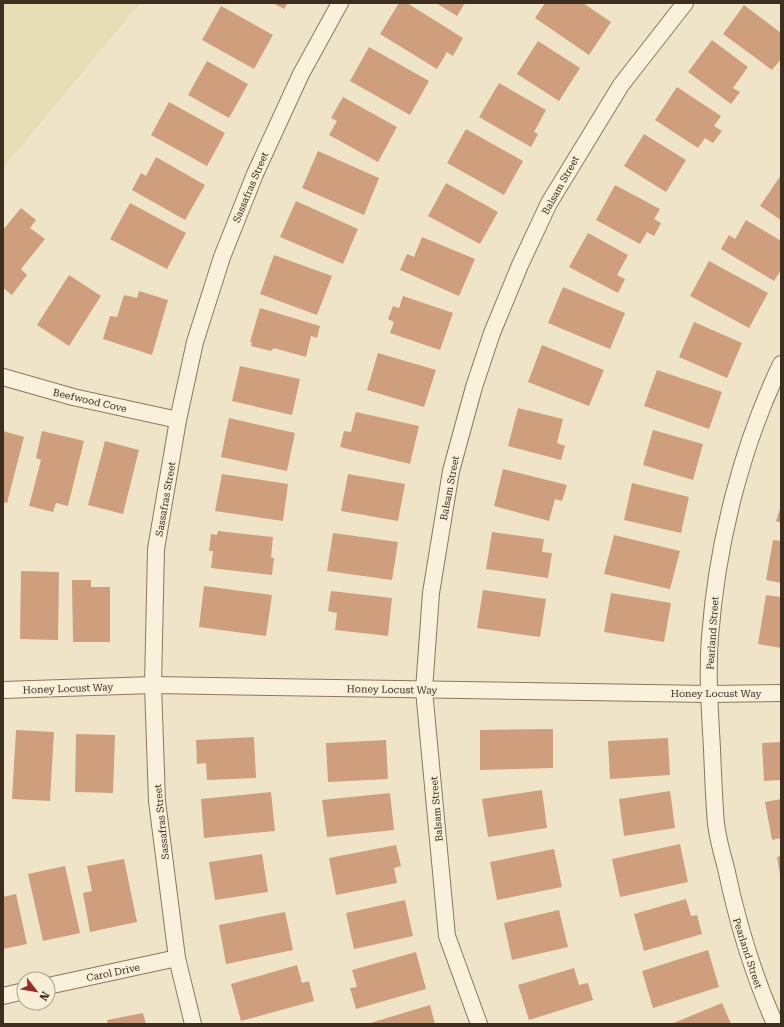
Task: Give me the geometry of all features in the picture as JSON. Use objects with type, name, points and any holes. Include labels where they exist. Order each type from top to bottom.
[{"type":"street","name":"Sassafras Street","points":[[193,1024],[177,958],[157,801],[153,685],[156,549],[178,420],[195,342],[225,250],[255,174],[301,74],[340,3]]},
{"type":"street","name":"Balsam Street","points":[[479,1024],[447,936],[424,690],[431,592],[451,471],[467,408],[492,333],[520,265],[549,203],[583,144],[621,85],[685,3]]},
{"type":"street","name":"Pearland Street","points":[[775,1024],[761,991],[734,910],[716,826],[708,694],[710,637],[715,591],[725,534],[738,478],[757,421],[781,364]]},
{"type":"street","name":"Beefwood Cove","points":[[3,376],[73,397],[178,420]]},
{"type":"street","name":"Honey Locust Way","points":[[3,690],[153,685],[708,694],[781,693]]},
{"type":"street","name":"Carol Drive","points":[[56,984],[177,958]]},
{"type":"street","points":[[3,996],[16,993]]},
{"type":"shaded area","points":[[3,3],[140,3],[3,168]]},
{"type":"building","points":[[273,3],[288,3],[284,9]]},
{"type":"building","points":[[399,3],[407,3],[463,38],[453,56],[447,52],[437,69],[380,34]]},
{"type":"building","points":[[436,3],[465,3],[457,16]]},
{"type":"building","points":[[545,3],[583,3],[611,22],[589,55],[535,18]]},
{"type":"building","points":[[744,5],[781,33],[781,59],[772,70],[723,34]]},
{"type":"building","points":[[221,6],[273,35],[254,69],[202,40]]},
{"type":"building","points":[[712,40],[748,67],[733,88],[740,92],[731,104],[688,72]]},
{"type":"building","points":[[538,41],[580,68],[559,101],[517,74]]},
{"type":"building","points":[[369,47],[429,81],[410,115],[350,81]]},
{"type":"building","points":[[207,61],[248,84],[229,118],[188,95]]},
{"type":"building","points":[[499,83],[546,110],[534,132],[538,134],[531,147],[479,117]]},
{"type":"building","points":[[677,87],[721,116],[714,126],[722,131],[713,143],[705,138],[698,148],[655,120]]},
{"type":"building","points":[[343,97],[397,127],[378,162],[329,135],[337,121],[331,118]]},
{"type":"building","points":[[169,102],[225,133],[207,166],[151,135]]},
{"type":"building","points":[[466,129],[523,161],[504,195],[447,163]]},
{"type":"building","points":[[644,134],[686,160],[666,192],[624,166]]},
{"type":"building","points":[[318,151],[379,178],[364,215],[302,188]]},
{"type":"building","points":[[156,157],[205,185],[185,220],[132,190],[141,173],[146,176]]},
{"type":"building","points":[[781,175],[781,220],[760,206]]},
{"type":"building","points":[[446,183],[498,212],[480,244],[428,216]]},
{"type":"building","points":[[615,185],[660,209],[654,219],[661,223],[654,236],[647,232],[640,244],[596,220]]},
{"type":"building","points":[[296,201],[358,229],[343,264],[280,237]]},
{"type":"building","points":[[130,203],[186,233],[167,269],[110,239]]},
{"type":"building","points":[[21,208],[36,220],[30,228],[45,239],[21,269],[27,275],[12,295],[3,288],[3,230]]},
{"type":"building","points":[[746,220],[781,241],[781,270],[774,281],[721,249],[729,235],[735,239]]},
{"type":"building","points":[[588,233],[628,255],[617,275],[625,279],[618,293],[569,267]]},
{"type":"building","points":[[422,237],[475,259],[459,296],[400,270],[407,254],[414,257]]},
{"type":"building","points":[[274,255],[332,276],[317,315],[260,294]]},
{"type":"building","points":[[709,261],[768,293],[749,328],[690,296]]},
{"type":"building","points":[[69,275],[101,296],[69,346],[37,325]]},
{"type":"building","points":[[563,287],[625,313],[610,349],[548,323]]},
{"type":"building","points":[[139,291],[168,300],[152,355],[103,339],[110,316],[117,317],[124,295],[137,298]]},
{"type":"building","points":[[403,296],[453,313],[440,350],[390,333],[394,322],[388,319],[393,306],[399,308]]},
{"type":"building","points":[[260,308],[320,326],[317,338],[311,336],[306,357],[274,348],[271,351],[251,346],[252,342],[250,342]]},
{"type":"building","points":[[694,322],[742,343],[727,378],[679,357]]},
{"type":"building","points":[[542,345],[604,370],[589,406],[528,382]]},
{"type":"building","points":[[378,353],[436,370],[424,407],[367,390]]},
{"type":"building","points":[[240,366],[300,379],[292,415],[232,401]]},
{"type":"building","points":[[657,370],[722,392],[709,429],[644,406]]},
{"type":"building","points":[[518,408],[563,419],[557,443],[565,446],[561,460],[508,446]]},
{"type":"building","points":[[356,412],[419,426],[410,464],[340,447],[344,431],[351,432]]},
{"type":"building","points":[[229,418],[295,433],[287,471],[221,457]]},
{"type":"building","points":[[653,430],[703,444],[693,480],[643,465]]},
{"type":"building","points":[[3,431],[24,437],[7,503],[3,502]]},
{"type":"building","points":[[42,431],[84,441],[68,506],[56,503],[53,512],[29,506],[41,460],[36,458]]},
{"type":"building","points":[[105,441],[139,450],[123,514],[88,505]]},
{"type":"building","points":[[503,469],[567,485],[562,501],[555,499],[549,521],[494,506]]},
{"type":"building","points":[[222,474],[288,484],[283,521],[215,511]]},
{"type":"building","points":[[348,474],[405,484],[398,521],[341,511]]},
{"type":"building","points":[[632,483],[689,497],[681,533],[624,520]]},
{"type":"building","points":[[781,506],[781,523],[776,521]]},
{"type":"building","points":[[218,531],[273,537],[271,557],[274,558],[272,575],[211,568],[213,551],[209,551],[211,534],[217,535]]},
{"type":"building","points":[[492,532],[544,539],[542,552],[552,553],[548,578],[486,569]]},
{"type":"building","points":[[333,533],[398,542],[392,580],[327,571]]},
{"type":"building","points":[[614,535],[680,551],[670,589],[604,574]]},
{"type":"building","points":[[773,540],[781,541],[781,583],[766,580]]},
{"type":"building","points":[[21,571],[59,572],[58,640],[20,639]]},
{"type":"building","points":[[72,580],[91,580],[91,587],[110,587],[110,642],[73,642]]},
{"type":"building","points":[[204,586],[272,595],[266,636],[199,627]]},
{"type":"building","points":[[483,590],[546,599],[540,637],[477,628]]},
{"type":"building","points":[[331,591],[392,598],[388,636],[335,630],[337,613],[328,611]]},
{"type":"building","points":[[611,593],[671,603],[664,642],[604,632]]},
{"type":"building","points":[[766,595],[781,597],[781,648],[758,644]]},
{"type":"building","points":[[553,729],[553,768],[480,770],[480,730]]},
{"type":"building","points":[[16,730],[54,732],[50,801],[12,799]]},
{"type":"building","points":[[76,734],[115,735],[113,793],[75,792]]},
{"type":"building","points":[[254,737],[256,778],[207,780],[206,763],[197,764],[196,740]]},
{"type":"building","points":[[668,738],[670,775],[610,779],[608,741]]},
{"type":"building","points":[[386,740],[388,779],[328,782],[326,743]]},
{"type":"building","points":[[781,742],[781,780],[764,781],[762,743]]},
{"type":"building","points":[[542,790],[547,828],[488,837],[482,799]]},
{"type":"building","points":[[670,791],[675,828],[624,836],[619,799]]},
{"type":"building","points":[[271,792],[275,831],[204,838],[201,799]]},
{"type":"building","points":[[390,793],[394,830],[327,837],[322,800]]},
{"type":"building","points":[[781,799],[781,838],[772,840],[765,802]]},
{"type":"building","points":[[680,844],[688,882],[620,897],[612,859]]},
{"type":"building","points":[[396,845],[401,866],[394,868],[397,883],[336,895],[329,858]]},
{"type":"building","points":[[554,849],[562,887],[497,900],[490,862]]},
{"type":"building","points":[[262,854],[268,892],[215,900],[209,862]]},
{"type":"building","points":[[781,856],[781,874],[780,874],[777,857]]},
{"type":"building","points":[[124,859],[137,922],[90,932],[83,893],[92,891],[87,866]]},
{"type":"building","points":[[65,866],[80,933],[43,941],[28,874]]},
{"type":"building","points":[[16,894],[27,944],[3,949],[3,897]]},
{"type":"building","points":[[686,899],[691,916],[697,915],[702,934],[644,951],[634,914]]},
{"type":"building","points":[[405,900],[413,936],[354,949],[346,913]]},
{"type":"building","points":[[559,910],[568,947],[512,960],[504,923]]},
{"type":"building","points":[[285,912],[293,950],[226,964],[219,925]]},
{"type":"building","points":[[708,950],[719,987],[653,1008],[642,971]]},
{"type":"building","points":[[416,952],[426,989],[356,1009],[350,988],[357,987],[352,970]]},
{"type":"building","points":[[297,965],[302,983],[309,981],[314,1001],[241,1021],[231,984]]},
{"type":"building","points":[[574,968],[579,985],[588,983],[593,1000],[529,1020],[518,985]]},
{"type":"building","points":[[722,1003],[731,1024],[671,1024]]},
{"type":"building","points":[[430,1005],[435,1024],[367,1024]]},
{"type":"building","points":[[143,1013],[146,1024],[108,1024],[107,1020]]}]
